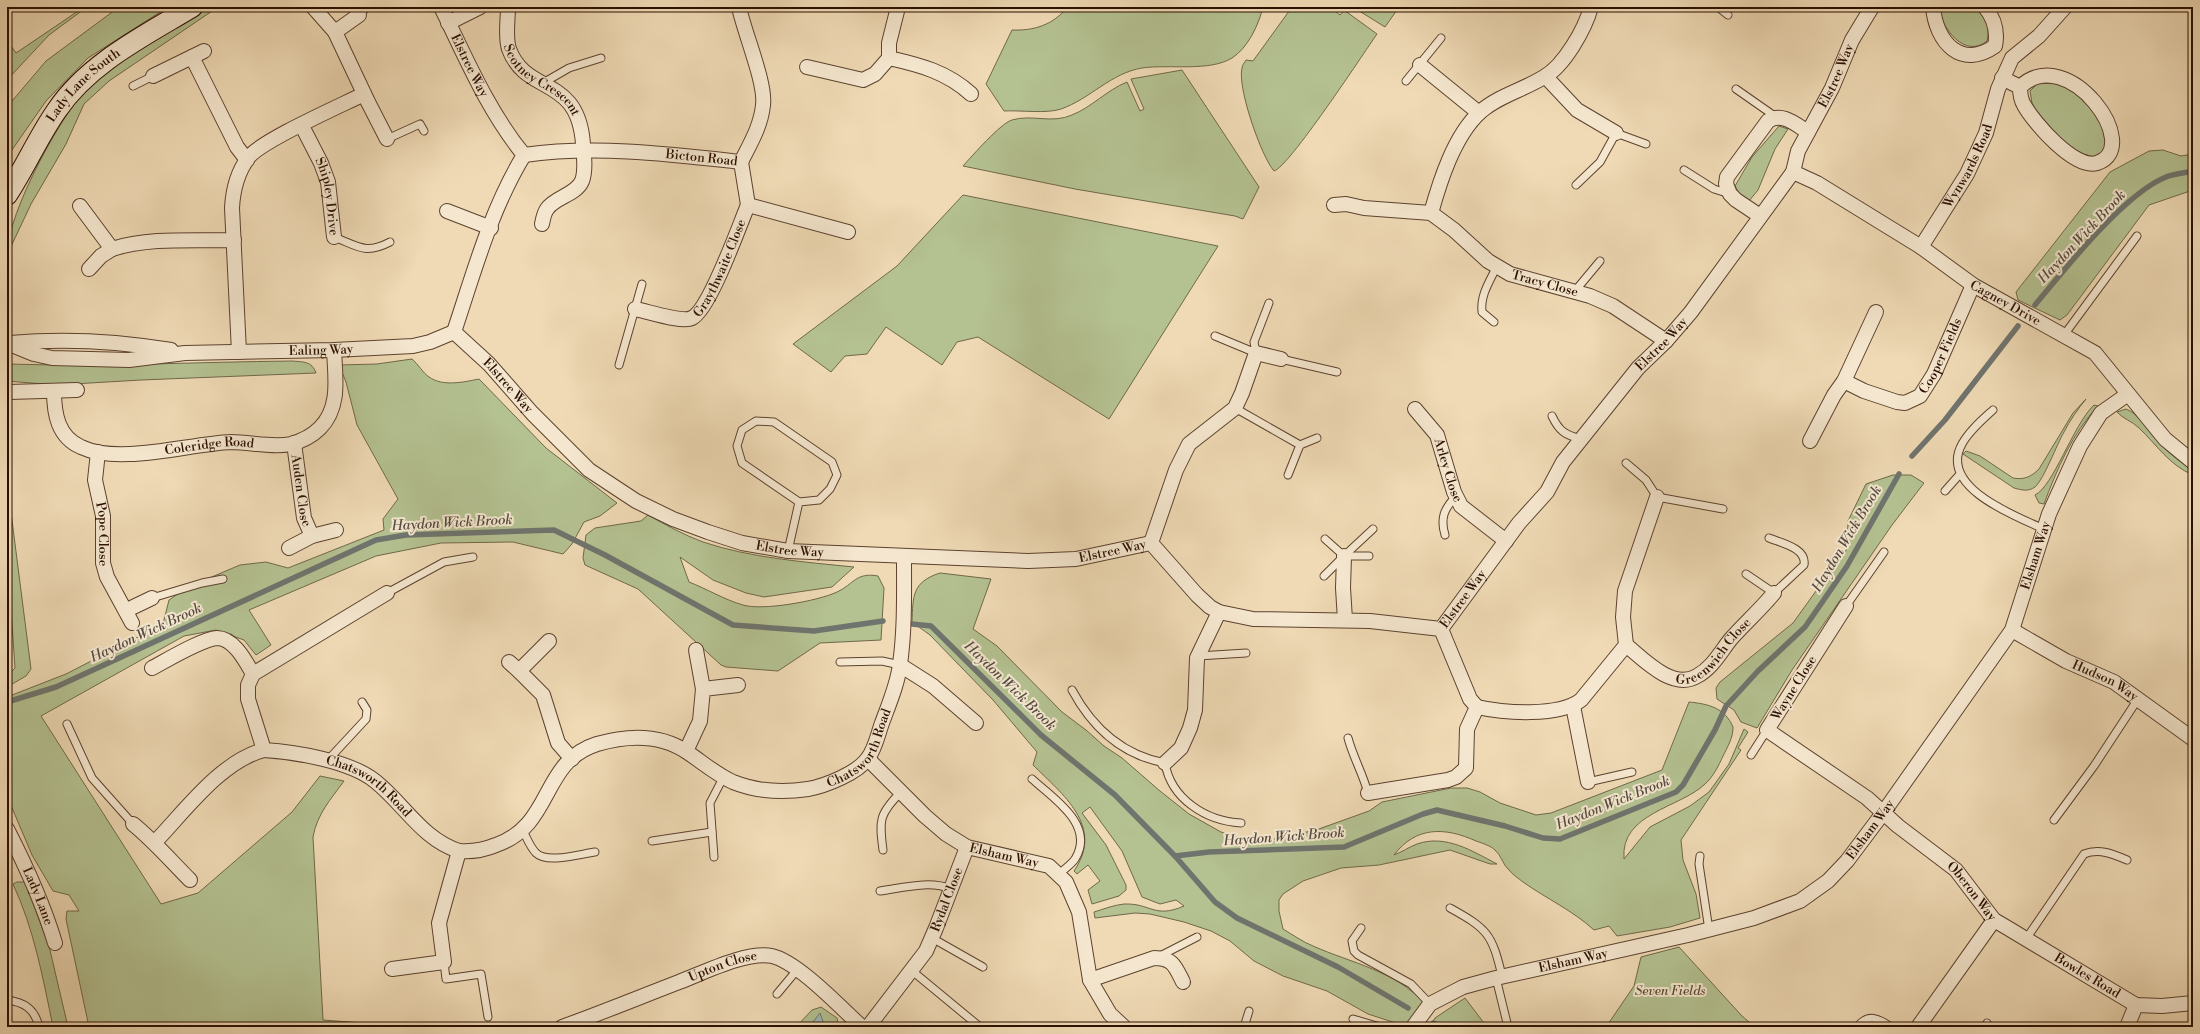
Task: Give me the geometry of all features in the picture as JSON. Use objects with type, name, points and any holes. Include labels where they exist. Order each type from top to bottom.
[{"type":"main road","name":"Lady Lane South","points":[[7,195],[56,110],[78,85],[117,54],[192,7]]},
{"type":"street","points":[[313,7],[335,32],[387,139]]},
{"type":"street","name":"Elstree Way","points":[[441,7],[483,93],[512,140],[524,155]]},
{"type":"street","points":[[448,23],[480,7]]},
{"type":"street","name":"Scotney Crescent","points":[[508,7],[509,49],[524,71],[559,92],[572,106],[582,126],[584,151],[581,182],[575,189],[547,209],[542,224]]},
{"type":"street","name":"Bicton Road","points":[[524,155],[550,151],[664,153],[741,162],[754,137],[764,103],[759,78],[739,7]]},
{"type":"street","points":[[807,67],[862,80],[875,74],[889,58],[889,43],[898,7]]},
{"type":"street","points":[[1334,205],[1346,204],[1364,208],[1431,213],[1438,187],[1450,157],[1479,113],[1498,100],[1546,77],[1566,55],[1582,31],[1590,7]]},
{"type":"street","name":"Elstree Way","points":[[454,332],[489,364],[532,413],[581,463],[601,479],[636,501],[680,521],[742,542],[788,552],[1058,561],[1098,556],[1151,543],[1197,595],[1210,607],[1219,612],[1253,619],[1389,622],[1441,629],[1506,541],[1547,492],[1563,462],[1638,368],[1666,341],[1691,312],[1793,172],[1798,151],[1832,88],[1852,40],[1872,7]]},
{"type":"street","points":[[1933,7],[1934,16],[1944,38],[1956,52],[1963,55],[1971,55],[1988,51],[1995,46]]},
{"type":"street","points":[[1985,7],[1992,15],[1995,25],[1995,46]]},
{"type":"street","name":"Wynwards Road","points":[[1921,247],[1967,174],[1986,133],[2002,78],[2012,58],[2039,36],[2065,7]]},
{"type":"street","points":[[335,32],[363,11]]},
{"type":"street","points":[[1995,46],[2012,58]]},
{"type":"street","points":[[153,76],[198,54],[237,147],[247,160]]},
{"type":"street","points":[[889,58],[926,66],[950,77],[971,94]]},
{"type":"street","points":[[1420,65],[1479,113]]},
{"type":"street","points":[[2050,75],[2081,89],[2096,104],[2108,121],[2112,139],[2108,155],[2103,160],[2090,164],[2074,159],[2023,104],[2020,87],[2033,77],[2050,75]]},
{"type":"street","points":[[1546,77],[1577,110],[1616,133]]},
{"type":"street","points":[[2002,78],[2020,87]]},
{"type":"street","points":[[239,352],[233,195],[238,177],[247,160],[255,151],[364,94]]},
{"type":"street","points":[[1760,216],[1736,200],[1730,194],[1726,184],[1727,177],[1768,121],[1776,117],[1784,118],[1808,132]]},
{"type":"street","name":"Shipley Drive","points":[[302,126],[321,163],[328,182],[334,237]]},
{"type":"street","points":[[454,332],[505,191],[524,155]]},
{"type":"street","name":"Graythwaite Close","points":[[635,309],[677,319],[686,319],[697,314],[710,296],[748,205],[741,162]]},
{"type":"street","name":"Cagney Drive","points":[[1793,172],[1816,183],[1921,247],[1973,285],[2064,335],[2098,356],[2165,440],[2193,462]]},
{"type":"street","name":"Graythwaite Close","points":[[748,205],[848,232]]},
{"type":"street","points":[[80,206],[112,249]]},
{"type":"street","points":[[447,211],[491,228]]},
{"type":"street","name":"Tracy Close","points":[[1431,213],[1497,266],[1510,274],[1575,291],[1613,306],[1666,341]]},
{"type":"street","points":[[89,269],[101,256],[112,249],[129,244],[234,240]]},
{"type":"street","name":"Cooper Fields","points":[[1844,381],[1864,391],[1898,402],[1905,403],[1920,396],[1934,374],[1973,285]]},
{"type":"street","points":[[1810,441],[1834,395],[1844,381],[1876,312]]},
{"type":"street","name":"Ealing Way","points":[[9,343],[46,358],[74,360],[129,360],[185,353],[334,350],[417,345],[454,332]]},
{"type":"street","name":"Ealing Way","points":[[9,343],[51,340],[82,340],[126,344],[185,353]]},
{"type":"street","name":"Coleridge Road","points":[[54,391],[55,412],[65,436],[80,447],[98,452],[112,454],[150,452],[232,442],[274,445],[294,443],[314,434],[322,427],[332,411],[335,398],[334,350]]},
{"type":"street","points":[[1151,543],[1176,470],[1189,444],[1234,408],[1242,393],[1256,353],[1281,358]]},
{"type":"street","points":[[8,392],[77,390]]},
{"type":"street","name":"Elsham Way","points":[[1413,1027],[1430,1004],[1463,987],[1499,977],[1709,930],[1779,910],[1815,892],[1847,861],[1883,813],[2012,630],[2044,529],[2059,489],[2088,431],[2101,413],[2128,394]]},
{"type":"street","name":"Arley Close","points":[[1415,409],[1437,435],[1456,496],[1466,511],[1506,541]]},
{"type":"street","name":"Auden Close","points":[[294,443],[304,518],[312,536]]},
{"type":"street","name":"Pope Close","points":[[98,452],[95,480],[103,516],[103,563],[107,577],[129,617],[152,598]]},
{"type":"street","points":[[1441,629],[1470,699],[1477,707],[1537,712],[1556,711],[1573,706],[1581,700],[1626,645],[1623,617],[1625,591],[1657,497]]},
{"type":"street","name":"Auden Close","points":[[290,548],[312,536],[336,530]]},
{"type":"street","points":[[1344,556],[1342,588],[1345,620]]},
{"type":"street","name":"Chatsworth Road","points":[[155,842],[222,774],[244,757],[264,750],[288,752],[365,774],[383,788],[432,837],[459,851],[482,850],[506,842],[523,831],[537,813],[557,775],[572,759],[593,746],[632,738],[659,740],[686,751],[724,776],[759,790],[795,791],[815,788],[832,782],[852,772],[868,759],[884,717],[900,665],[904,557]]},
{"type":"street","points":[[264,750],[248,699],[248,685],[253,674],[387,593]]},
{"type":"street","name":"Greenwich Close","points":[[1626,645],[1671,678],[1684,679],[1697,677],[1714,661],[1729,642],[1774,593]]},
{"type":"street","name":"Wayne Close","points":[[1846,606],[1768,730],[1867,798],[1883,813]]},
{"type":"street","points":[[1165,763],[1181,748],[1193,719],[1198,656],[1219,612]]},
{"type":"street","name":"Hudson Way","points":[[2012,630],[2066,661],[2114,682],[2193,739]]},
{"type":"street","points":[[152,668],[200,644],[217,638],[228,642],[236,649],[253,674]]},
{"type":"street","points":[[549,641],[514,667],[543,695],[558,743],[572,759]]},
{"type":"street","points":[[686,751],[700,721],[702,689],[696,650]]},
{"type":"street","points":[[900,665],[933,686],[976,723]]},
{"type":"street","points":[[702,689],[738,685]]},
{"type":"street","points":[[1573,706],[1588,782]]},
{"type":"street","points":[[1368,793],[1448,780],[1456,777],[1466,768],[1467,729],[1477,707]]},
{"type":"street","name":"Elsham Way","points":[[868,759],[946,834],[967,847],[1048,866],[1059,874],[1066,882],[1079,912],[1090,980],[1106,1008],[1124,1027]]},
{"type":"street","name":"Oberon Way","points":[[1883,813],[1956,870],[1994,920],[1918,1027]]},
{"type":"street","points":[[133,824],[155,842],[160,850],[190,880]]},
{"type":"street","name":"Lady Lane","points":[[7,829],[28,869],[45,911],[55,943]]},
{"type":"street","name":"Rydal Close","points":[[911,970],[926,951],[932,938],[967,847]]},
{"type":"street","points":[[392,969],[444,962],[439,923],[459,851]]},
{"type":"street","name":"Bowles Road","points":[[1994,920],[2136,1005],[2162,1006],[2190,1003]]},
{"type":"street","name":"Upton Close","points":[[566,1026],[750,956],[772,956],[797,970],[862,1027]]},
{"type":"street","points":[[1090,980],[1154,958],[1168,960],[1174,964],[1183,982]]},
{"type":"street","points":[[868,1027],[911,970]]},
{"type":"street","points":[[2127,1027],[2136,1005]]},
{"type":"lane","points":[[1718,7],[1728,15]]},
{"type":"lane","points":[[1406,82],[1441,38]]},
{"type":"lane","points":[[543,83],[569,68],[601,58]]},
{"type":"lane","points":[[133,86],[153,76]]},
{"type":"lane","points":[[1736,89],[1776,117]]},
{"type":"lane","points":[[387,139],[420,124],[424,131]]},
{"type":"lane","points":[[1576,185],[1600,162],[1616,133],[1646,144]]},
{"type":"lane","points":[[1684,170],[1714,189],[1730,194]]},
{"type":"lane","points":[[2064,335],[2137,236]]},
{"type":"lane","name":"Shipley Drive","points":[[334,237],[366,250],[374,249],[390,242]]},
{"type":"lane","points":[[1575,291],[1600,261]]},
{"type":"lane","points":[[1494,322],[1482,312],[1481,305],[1482,297],[1497,266]]},
{"type":"lane","points":[[619,365],[642,284]]},
{"type":"lane","points":[[1256,353],[1254,351],[1254,342],[1269,303]]},
{"type":"lane","points":[[1215,336],[1256,353]]},
{"type":"lane","points":[[1281,358],[1337,372]]},
{"type":"lane","points":[[1234,408],[1300,445]]},
{"type":"lane","points":[[1993,410],[1962,445],[1957,463],[1960,474],[1966,484],[1999,508],[2044,529]]},
{"type":"lane","points":[[1552,416],[1561,431],[1566,435],[1581,439]]},
{"type":"lane","points":[[756,421],[774,422],[832,462],[837,475],[830,489],[819,500],[799,502],[742,463],[737,446],[742,430],[756,421]]},
{"type":"lane","points":[[1288,475],[1300,445],[1317,438]]},
{"type":"lane","points":[[1626,464],[1646,480],[1657,497],[1723,509]]},
{"type":"lane","points":[[1945,491],[1960,474]]},
{"type":"lane","points":[[1446,536],[1442,520],[1443,513],[1456,496]]},
{"type":"lane","points":[[788,552],[799,502]]},
{"type":"lane","points":[[1324,576],[1373,528]]},
{"type":"lane","points":[[1746,574],[1774,593],[1804,565],[1804,557],[1798,550],[1769,538]]},
{"type":"lane","points":[[1325,539],[1344,556],[1369,556]]},
{"type":"lane","points":[[1846,606],[1884,552]]},
{"type":"lane","points":[[387,593],[444,562],[473,557]]},
{"type":"lane","name":"Pope Close","points":[[152,598],[202,583],[223,579]]},
{"type":"lane","points":[[1198,656],[1246,652]]},
{"type":"lane","points":[[840,662],[882,661],[900,665]]},
{"type":"lane","points":[[1072,690],[1088,715],[1102,731],[1117,744],[1153,761],[1165,763],[1172,786],[1192,806],[1218,819],[1241,823]]},
{"type":"lane","points":[[2054,820],[2094,766],[2138,699]]},
{"type":"lane","points":[[327,762],[366,719],[367,710],[362,702]]},
{"type":"lane","points":[[68,724],[92,778],[133,824]]},
{"type":"lane","points":[[1751,755],[1768,730]]},
{"type":"lane","points":[[1348,738],[1353,755],[1363,774],[1368,793]]},
{"type":"lane","points":[[1588,782],[1632,772]]},
{"type":"lane","points":[[714,857],[710,803],[724,776]]},
{"type":"lane","points":[[1032,779],[1069,812],[1079,831],[1080,842],[1075,858],[1059,874]]},
{"type":"lane","points":[[882,850],[880,819],[890,804],[901,792]]},
{"type":"lane","points":[[523,831],[537,854],[543,857],[558,858],[595,852]]},
{"type":"lane","points":[[652,841],[712,832]]},
{"type":"lane","points":[[2026,939],[2084,854],[2096,851],[2105,852],[2127,860]]},
{"type":"lane","points":[[1700,856],[1699,864],[1709,930]]},
{"type":"lane","points":[[880,891],[930,885],[944,886],[951,889]]},
{"type":"lane","points":[[1450,908],[1471,920],[1486,932],[1496,950],[1508,1027]]},
{"type":"lane","points":[[1361,928],[1352,941],[1354,951],[1358,955],[1411,984],[1430,1004]]},
{"type":"lane","points":[[1154,958],[1197,937]]},
{"type":"lane","points":[[932,938],[983,967]]},
{"type":"lane","points":[[444,962],[446,979],[481,974],[488,1017]]},
{"type":"lane","points":[[777,994],[797,970]]},
{"type":"lane","points":[[911,970],[980,1027]]},
{"type":"lane","points":[[7,1000],[18,1001],[30,1009],[39,1027]]},
{"type":"lane","points":[[1244,1027],[1249,1011]]},
{"type":"lane","points":[[1857,1027],[1863,1020],[1871,1017],[1878,1018],[1891,1027]]},
{"type":"lane","points":[[1353,1020],[1380,1027]]},
{"type":"green space","points":[[84,7],[87,7],[49,35],[7,80],[7,44],[9,43],[16,53]]},
{"type":"green space","points":[[119,7],[168,7],[88,58],[46,101],[7,157],[7,107],[46,61]]},
{"type":"green space","points":[[211,7],[218,7],[109,81],[84,104],[66,144],[31,204],[7,255],[16,214],[39,162],[68,113],[82,93],[95,78],[104,71],[155,39]]},
{"type":"green space","points":[[1067,7],[1263,7],[1256,28],[1248,42],[1238,54],[1223,62],[1212,65],[1188,67],[1142,68],[1120,75],[1072,105],[1061,109],[1041,112],[1004,111],[986,84],[1012,30],[1042,26],[1056,18]]},
{"type":"green space","points":[[1292,7],[1330,7],[1340,15],[1344,10],[1377,34],[1294,151],[1282,165],[1274,171],[1263,151],[1251,121],[1246,105],[1241,77],[1242,68],[1246,60],[1253,61]]},
{"type":"green space","points":[[1353,7],[1399,7],[1385,27]]},
{"type":"green space","points":[[1938,7],[1976,7],[1984,18],[1987,27],[1987,41],[1979,46],[1963,44],[1949,32],[1940,16]]},
{"type":"green space","points":[[1182,70],[1259,187],[1243,219],[1235,216],[1075,189],[963,166],[994,133],[1007,122],[1020,118],[1064,118],[1079,112],[1113,89],[1127,82],[1140,111],[1144,109],[1131,79]]},
{"type":"green space","points":[[2038,83],[2060,84],[2077,94],[2097,114],[2108,143],[2098,157],[2088,156],[2071,147],[2063,141],[2042,118],[2032,103],[2030,91]]},
{"type":"green space","points":[[1779,126],[1788,129],[1775,149],[1758,190],[1749,201],[1739,193],[1735,186],[1752,157]]},
{"type":"green space","points":[[2163,150],[2181,156],[2193,154],[2193,190],[2149,205],[2067,315],[2060,320],[2018,300],[2016,292],[2110,172],[2149,151]]},
{"type":"green space","points":[[963,195],[1218,246],[1109,419],[978,337],[957,342],[942,365],[886,327],[867,354],[845,356],[831,372],[793,344],[897,266]]},
{"type":"green space","points":[[412,359],[427,375],[441,382],[454,383],[479,379],[546,448],[617,503],[600,516],[584,522],[572,544],[563,554],[513,542],[441,543],[376,556],[249,610],[271,645],[256,655],[244,640],[216,630],[184,636],[41,716],[161,904],[198,893],[292,812],[320,776],[344,781],[321,814],[313,837],[323,1020],[417,1027],[89,1027],[66,919],[67,911],[79,911],[69,895],[53,891],[32,855],[7,796],[7,697],[66,674],[163,624],[169,600],[188,587],[240,565],[266,562],[288,568],[384,530],[383,519],[398,499],[357,425],[346,382],[339,365],[377,364]]},
{"type":"green space","points":[[292,361],[310,364],[316,373],[56,385],[7,381],[7,364],[114,365]]},
{"type":"green space","points":[[2086,399],[2066,428],[2039,483],[2030,490],[2014,488],[1963,454],[1966,451],[1980,456],[2013,478],[2021,479],[2027,477],[2039,469],[2073,413]]},
{"type":"green space","points":[[2094,405],[2098,406],[2089,416],[2066,452],[2044,504],[2039,503],[2035,495],[2042,490],[2049,480],[2078,426]]},
{"type":"green space","points":[[2126,409],[2136,415],[2169,452],[2180,462],[2193,470],[2193,475],[2177,466],[2139,428],[2117,412]]},
{"type":"green space","points":[[1893,475],[1911,475],[1924,483],[1892,525],[1792,670],[1757,728],[1741,722],[1734,710],[1717,699],[1716,688],[1720,682],[1793,623],[1847,549],[1848,521],[1866,484]]},
{"type":"green space","points":[[7,481],[31,669],[26,676],[7,687],[7,676],[15,668],[7,549]]},
{"type":"green space","points":[[648,515],[703,542],[740,552],[778,559],[854,567],[832,587],[764,597],[746,593],[713,580],[680,557],[689,582],[743,605],[763,607],[804,602],[837,592],[860,577],[871,575],[878,576],[884,588],[881,640],[820,643],[778,671],[726,667],[721,665],[638,589],[585,565],[583,558],[586,535],[595,528],[641,521]]},
{"type":"green space","points":[[940,573],[991,579],[973,629],[997,646],[1062,712],[1104,746],[1122,758],[1189,814],[1221,832],[1246,840],[1265,841],[1316,830],[1369,811],[1382,802],[1451,788],[1467,788],[1480,792],[1500,803],[1536,815],[1551,813],[1662,770],[1689,702],[1716,708],[1726,715],[1733,727],[1730,742],[1716,771],[1705,784],[1694,792],[1641,821],[1631,831],[1625,844],[1624,859],[1650,827],[1690,806],[1709,792],[1729,764],[1744,729],[1748,732],[1738,748],[1741,750],[1681,840],[1683,860],[1696,894],[1700,918],[1670,927],[1617,936],[1609,926],[1594,930],[1577,916],[1532,888],[1516,876],[1507,868],[1497,852],[1491,847],[1464,836],[1442,832],[1421,834],[1403,845],[1394,855],[1417,844],[1428,841],[1438,841],[1458,845],[1497,864],[1490,864],[1450,850],[1379,865],[1341,868],[1303,881],[1283,894],[1279,900],[1279,911],[1283,929],[1309,944],[1387,975],[1413,992],[1424,1003],[1408,1027],[1368,1014],[1327,991],[1283,976],[1254,961],[1230,941],[1211,931],[1184,922],[1150,914],[1135,913],[1095,918],[1094,912],[1124,904],[1133,904],[1159,911],[1174,910],[1184,906],[1176,900],[1160,904],[1142,897],[1122,851],[1090,807],[1082,813],[1106,845],[1126,885],[1126,890],[1119,896],[1092,904],[1088,890],[1100,881],[1088,865],[1077,874],[1074,871],[1082,855],[1085,840],[1082,825],[1076,812],[1067,799],[1033,765],[1037,752],[993,700],[930,635],[912,622],[914,597],[916,591],[924,581]]},
{"type":"green space","points":[[17,882],[25,882],[49,946],[68,1027],[53,1027],[27,918],[13,884]]},
{"type":"green space","name":"Seven Fields","points":[[1679,947],[1742,1016],[1755,1027],[1606,1027],[1634,986],[1641,957]]},
{"type":"green space","points":[[1465,998],[1487,1027],[1430,1027],[1435,1018]]},
{"type":"green space","points":[[821,1007],[837,1018],[839,1027],[796,1027],[812,1010]]},
{"type":"water","points":[[820,1013],[825,1027],[809,1027]]},
{"type":"waterway","name":"Haydon Wick Brook","points":[[2035,305],[2078,253],[2114,215],[2132,199],[2166,177],[2193,171]]},
{"type":"waterway","name":"Haydon Wick Brook","points":[[1912,456],[1945,420],[2018,326]]},
{"type":"waterway","name":"Haydon Wick Brook","points":[[912,624],[931,626],[1041,735],[1115,795],[1175,856],[1209,852],[1344,847],[1423,814],[1437,810],[1505,826],[1543,838],[1560,839],[1676,792],[1683,785],[1715,730],[1726,706],[1758,671],[1805,627],[1847,566],[1899,474]]},
{"type":"waterway","name":"Haydon Wick Brook","points":[[7,702],[56,687],[376,540],[406,535],[554,530],[605,555],[733,625],[814,631],[883,621]]},
{"type":"waterway","points":[[1175,856],[1215,902],[1237,918],[1338,967],[1408,1008]]},
{"type":"waterway","points":[[1433,1023],[1441,1027]]}]
